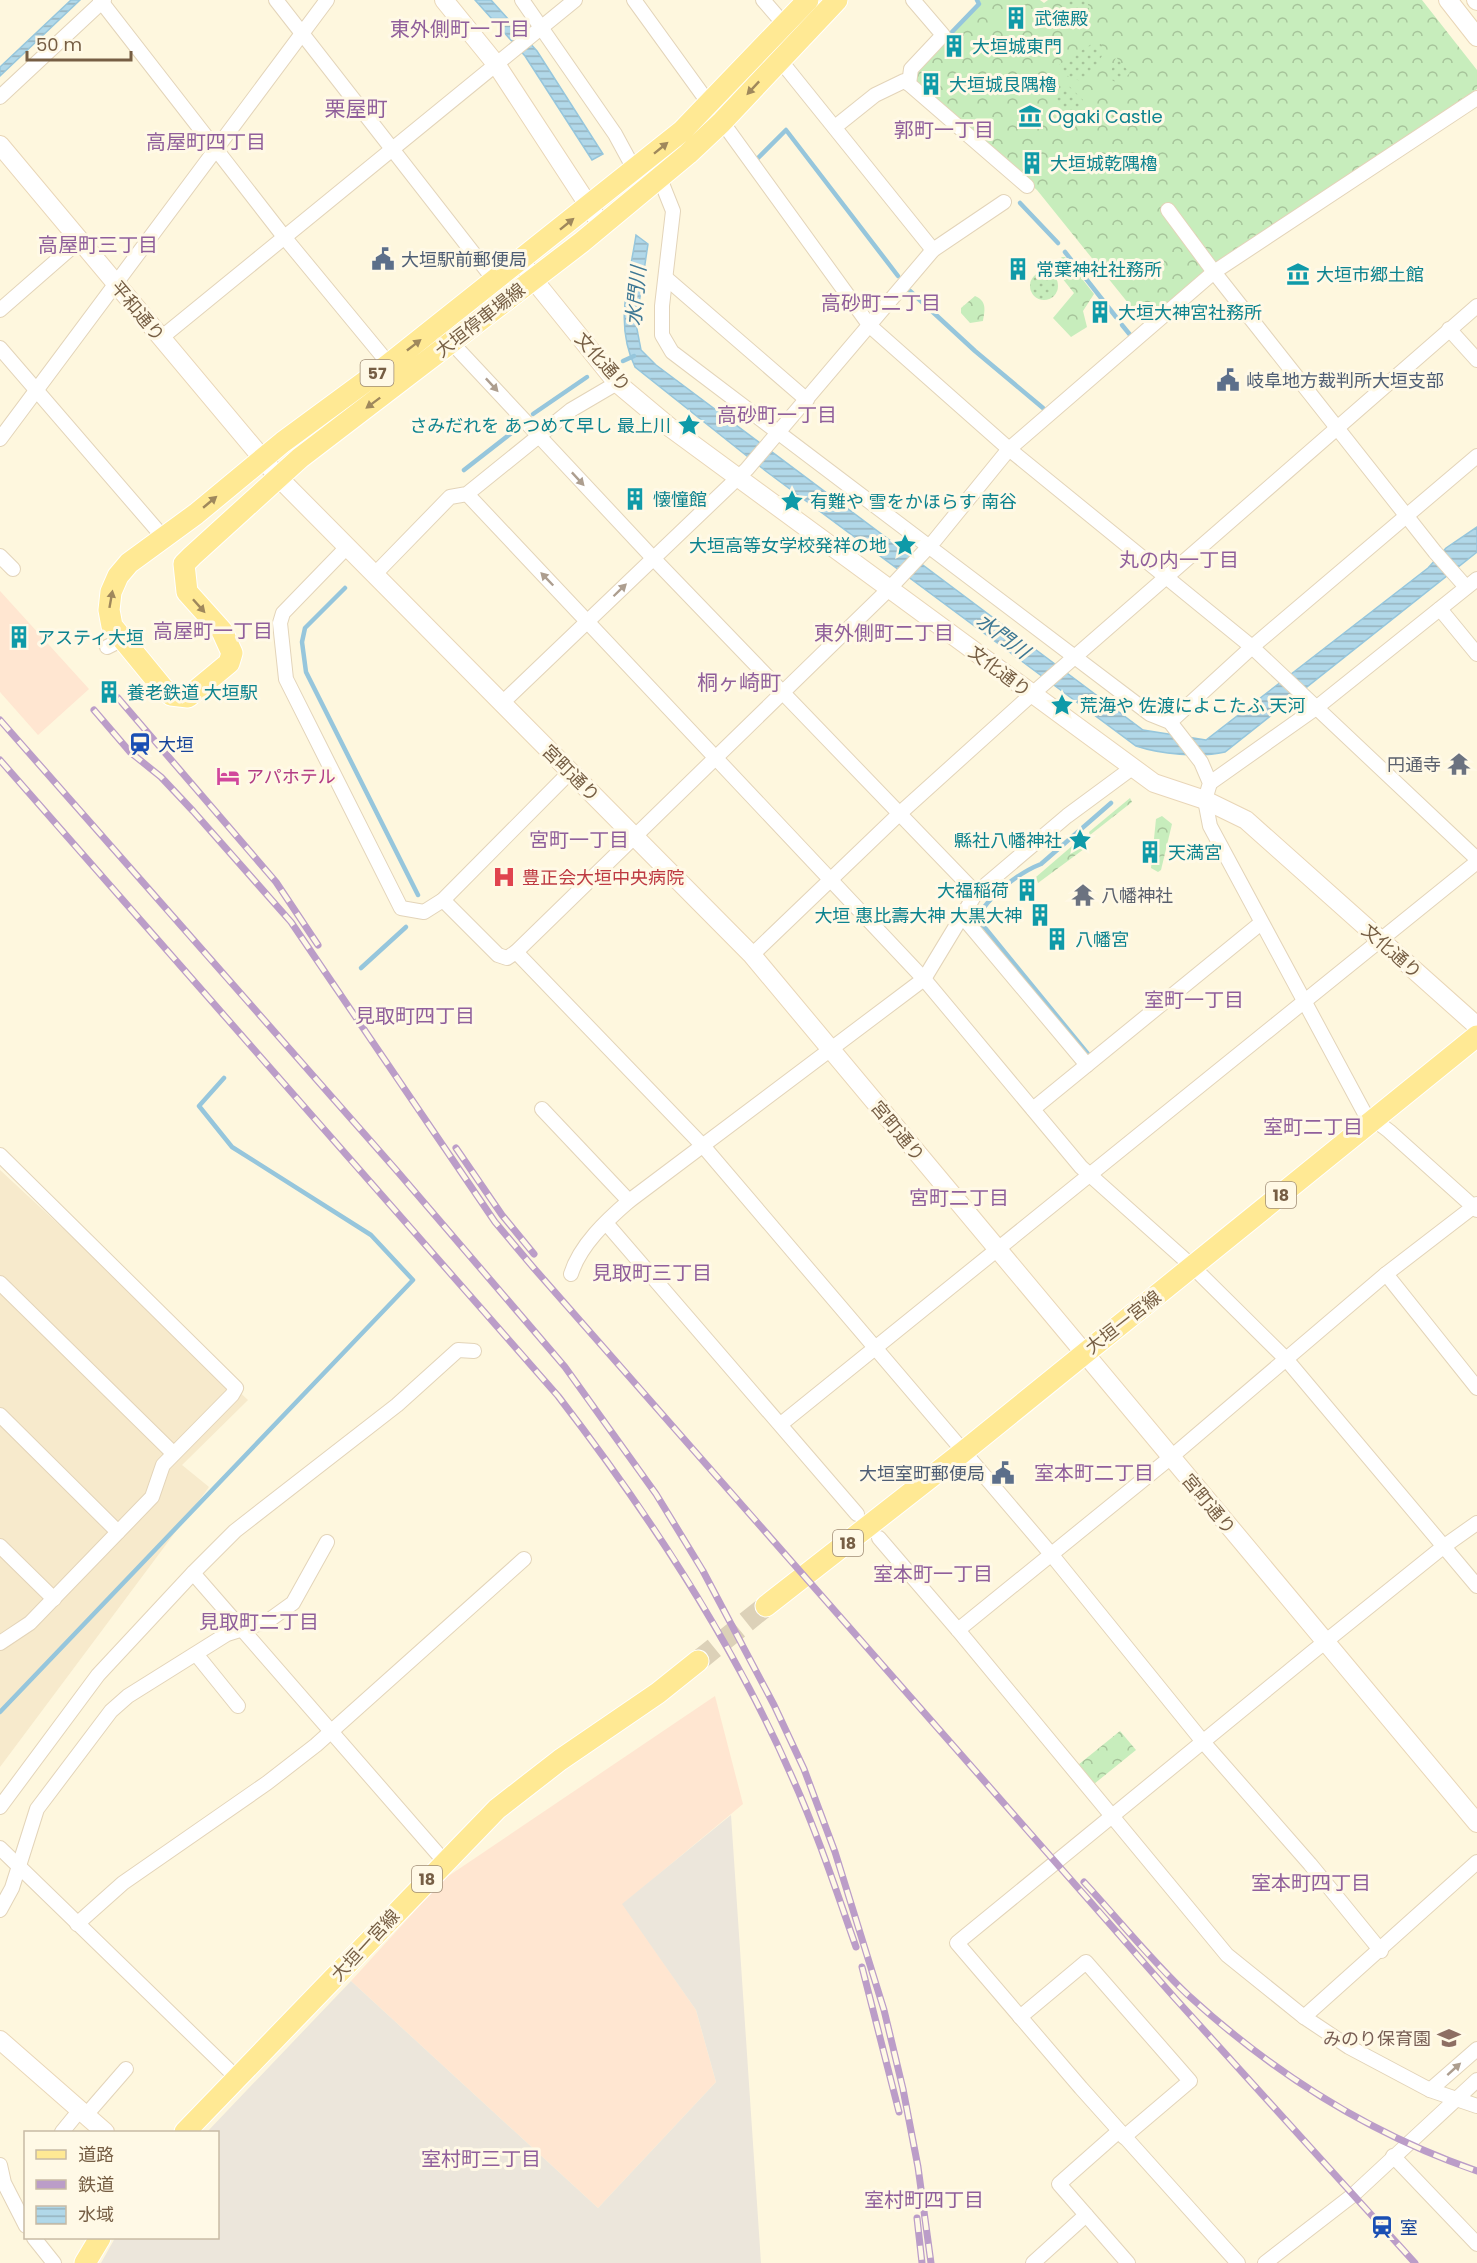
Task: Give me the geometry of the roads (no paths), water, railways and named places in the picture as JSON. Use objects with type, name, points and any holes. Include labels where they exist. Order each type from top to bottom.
[{"type":"main road","name":"大垣停車場線","points":[[791,33],[808,0]]},
{"type":"main road","name":"大垣停車場線","points":[[773,52],[721,123],[602,226],[278,477],[184,564],[187,592],[222,631],[230,645],[229,663],[197,691],[188,697],[181,697],[171,695],[114,643],[109,610],[111,592],[118,576],[129,563],[262,458],[389,364],[495,281],[634,169],[773,52],[791,33],[837,0]]},
{"type":"main road","name":"大垣一宮線","points":[[766,1606],[963,1452],[1477,1036]]},
{"type":"main road","name":"大垣一宮線","points":[[187,2131],[444,1861],[497,1809],[698,1661]]},
{"type":"main road","points":[[85,2263],[99,2239]]},
{"type":"street","points":[[276,0],[495,281]]},
{"type":"street","points":[[0,439],[327,0]]},
{"type":"street","points":[[444,0],[503,59],[602,226]]},
{"type":"street","points":[[522,0],[615,134],[634,169]]},
{"type":"street","points":[[161,338],[575,0]]},
{"type":"street","points":[[634,0],[708,106],[870,326],[1009,450],[1252,647],[1477,860],[781,1424]]},
{"type":"street","points":[[763,0],[791,33]]},
{"type":"street","points":[[909,84],[911,69],[943,35],[913,0]]},
{"type":"street","points":[[1448,0],[1477,37]]},
{"type":"street","points":[[0,97],[102,1],[285,238],[389,364]]},
{"type":"street","points":[[773,52],[836,127],[933,250]]},
{"type":"street","points":[[836,127],[888,87],[904,81],[1027,186]]},
{"type":"street","points":[[443,900],[498,955],[507,958],[516,952],[785,692],[894,583],[1009,450],[1214,272],[1477,98]]},
{"type":"street","name":"平和通り","points":[[0,145],[278,477]]},
{"type":"street","points":[[659,176],[673,211],[662,306],[664,343],[672,352],[778,434],[923,552],[1069,661],[1174,727],[1201,762],[1208,792],[1210,826],[1361,1108],[1476,1207],[1386,1274],[1170,1458],[958,1630]]},
{"type":"street","points":[[501,704],[743,472],[778,434],[933,250],[1004,202]]},
{"type":"street","points":[[1168,210],[1214,272],[1435,552],[1456,576],[1472,583],[1208,792]]},
{"type":"street","points":[[0,310],[79,241]]},
{"type":"street","name":"文化通り","points":[[521,260],[533,279],[617,383],[743,472],[1037,689],[1132,768],[1154,783],[1208,792],[1246,820],[1477,1026]]},
{"type":"street","points":[[666,278],[807,400]]},
{"type":"street","points":[[752,955],[898,815],[1037,689],[1477,306]]},
{"type":"street","points":[[1449,329],[1477,360]]},
{"type":"street","points":[[452,343],[653,558],[785,692],[898,815],[975,893]]},
{"type":"street","points":[[0,348],[163,537]]},
{"type":"street","points":[[375,574],[450,498],[466,494],[571,410],[617,383]]},
{"type":"street","points":[[1174,727],[1252,647],[1477,456]]},
{"type":"street","name":"宮町通り","points":[[278,477],[752,955],[1477,1823]]},
{"type":"street","points":[[466,494],[924,979],[1090,1175],[1193,1267],[1286,1359],[1477,1586]]},
{"type":"street","points":[[348,546],[283,613],[280,623],[286,679],[401,908],[424,912],[443,900],[570,772]]},
{"type":"street","points":[[0,556],[13,570]]},
{"type":"street","points":[[1440,609],[1477,654]]},
{"type":"street","points":[[571,1274],[576,1260],[606,1223],[629,1201],[704,1147],[924,979],[975,893],[1067,816],[1132,768]]},
{"type":"street","points":[[962,916],[1087,1065]]},
{"type":"street","points":[[1033,1109],[1261,923]]},
{"type":"street","points":[[516,952],[704,1147],[1051,1554],[1204,1743],[1310,1864],[1381,1951]]},
{"type":"street","points":[[542,1109],[629,1201]]},
{"type":"street","points":[[0,1155],[236,1388],[232,1395],[163,1465],[152,1497],[30,1623],[0,1643]]},
{"type":"street","points":[[606,1223],[857,1514]]},
{"type":"street","points":[[1386,1274],[1477,1388]]},
{"type":"street","points":[[0,1283],[173,1453]]},
{"type":"street","points":[[0,1807],[98,1675],[235,1531],[397,1405],[458,1350],[474,1351]]},
{"type":"street","points":[[0,1415],[118,1532]]},
{"type":"street","points":[[1231,2261],[957,1942],[1443,1546],[1477,1523]]},
{"type":"street","points":[[879,1539],[958,1630],[1227,1955],[1304,2017],[1349,2047],[1430,2090],[1477,2106]]},
{"type":"street","points":[[0,1910],[20,1866],[38,1809],[111,1711],[128,1696],[227,1634],[243,1631],[268,1621],[293,1603],[327,1542]]},
{"type":"street","points":[[0,1546],[54,1599]]},
{"type":"street","points":[[77,1924],[123,1883],[267,1783],[316,1745],[524,1558]]},
{"type":"street","points":[[193,1573],[329,1732],[444,1861]]},
{"type":"street","points":[[196,1654],[238,1706]]},
{"type":"street","points":[[0,1848],[238,2079]]},
{"type":"street","points":[[1304,2017],[1381,1951],[1477,1862]]},
{"type":"street","points":[[1020,2017],[1086,1962],[1190,2081],[1059,2184],[1128,2263]]},
{"type":"street","points":[[0,2040],[103,2131]]},
{"type":"street","points":[[1430,2090],[1477,2049]]},
{"type":"street","points":[[64,2131],[126,2069]]},
{"type":"street","points":[[1265,2263],[1353,2195],[1477,2080]]},
{"type":"street","points":[[1393,2156],[1477,2244]]},
{"type":"street","points":[[0,2165],[4,2183],[24,2222]]},
{"type":"street","points":[[1033,2263],[1086,2215]]},
{"type":"street","points":[[35,2239],[54,2263]]},
{"type":"water","points":[[71,0],[80,0],[0,76],[0,67]]},
{"type":"water","points":[[475,0],[491,0],[537,51],[603,154],[592,160],[525,56]]},
{"type":"water","name":"水門川","points":[[636,235],[648,244],[636,324],[641,350],[656,365],[1143,730],[1206,740],[1428,568],[1446,548],[1477,527],[1477,552],[1225,752],[1204,755],[1180,754],[1136,746],[767,472],[635,367],[625,334],[624,318]]},
{"type":"waterway","points":[[952,32],[979,4],[977,0]]},
{"type":"waterway","points":[[757,159],[786,130],[898,276]]},
{"type":"waterway","points":[[1020,203],[1058,243]]},
{"type":"waterway","points":[[1065,252],[1116,317]]},
{"type":"waterway","points":[[910,291],[975,351],[1043,408]]},
{"type":"waterway","points":[[1122,325],[1131,336]]},
{"type":"waterway","points":[[623,361],[634,356]]},
{"type":"waterway","points":[[533,414],[587,377]]},
{"type":"waterway","points":[[464,470],[514,431]]},
{"type":"waterway","points":[[345,588],[305,628],[302,642],[306,672],[418,895]]},
{"type":"waterway","points":[[1088,1054],[977,918],[988,902],[1005,886],[1041,864],[1111,803]]},
{"type":"waterway","points":[[361,968],[406,927]]},
{"type":"waterway","points":[[0,1712],[413,1280],[371,1235],[232,1147],[199,1106],[224,1078]]},
{"type":"tunnel","points":[[698,1661],[766,1606]]},
{"type":"railway","points":[[118,698],[276,882],[318,945]]},
{"type":"railway","points":[[94,710],[130,752],[161,777],[193,811],[291,922],[495,1222],[532,1266],[1173,1996],[1415,2263]]},
{"type":"railway","points":[[0,720],[397,1171],[565,1367],[656,1494],[703,1571],[774,1705],[804,1769],[835,1852],[884,2010],[903,2089],[918,2167],[931,2263]]},
{"type":"railway","points":[[0,760],[558,1396],[625,1486],[687,1579],[743,1676],[810,1819],[856,1947]]},
{"type":"railway","points":[[456,1148],[502,1215],[534,1254]]},
{"type":"railway","points":[[1084,1882],[1174,1982],[1254,2050],[1288,2075],[1361,2119],[1399,2139],[1477,2171]]},
{"type":"railway","points":[[862,1967],[899,2112]]},
{"type":"railway","points":[[917,2218],[922,2263]]},
{"type":"place","name":"武徳殿","points":[[1016,18]]},
{"type":"place","name":"大垣城東門","points":[[954,46]]},
{"type":"place","name":"大垣城艮隅櫓","points":[[931,84]]},
{"type":"place","name":"Ogaki Castle","points":[[1030,116]]},
{"type":"place","name":"大垣城乾隅櫓","points":[[1032,163]]},
{"type":"place","name":"大垣駅前郵便局","points":[[383,259]]},
{"type":"place","name":"常葉神社社務所","points":[[1018,269]]},
{"type":"place","name":"大垣市郷土館","points":[[1298,274]]},
{"type":"place","name":"大垣大神宮社務所","points":[[1100,312]]},
{"type":"place","name":"岐阜地方裁判所大垣支部","points":[[1228,380]]},
{"type":"place","name":"さみだれを あつめて早し 最上川","points":[[689,425]]},
{"type":"place","name":"懐憧館","points":[[635,499]]},
{"type":"place","name":"有難や 雪をかほらす 南谷","points":[[792,501]]},
{"type":"place","name":"大垣高等女学校発祥の地","points":[[905,545]]},
{"type":"place","name":"アスティ大垣","points":[[19,637]]},
{"type":"place","name":"養老鉄道 大垣駅","points":[[109,692]]},
{"type":"place","name":"荒海や 佐渡によこたふ 天河","points":[[1062,705]]},
{"type":"place","name":"大垣","points":[[140,744]]},
{"type":"place","name":"円通寺","points":[[1459,764]]},
{"type":"place","name":"アパホテル","points":[[228,776]]},
{"type":"place","name":"縣社八幡神社","points":[[1080,840]]},
{"type":"place","name":"天満宮","points":[[1150,852]]},
{"type":"place","name":"豊正会大垣中央病院","points":[[504,877]]},
{"type":"place","name":"大福稲荷","points":[[1027,890]]},
{"type":"place","name":"八幡神社","points":[[1083,895]]},
{"type":"place","name":"大垣 惠比壽大神 大黒大神","points":[[1040,915]]},
{"type":"place","name":"八幡宮","points":[[1057,939]]},
{"type":"place","name":"大垣室町郵便局","points":[[1003,1473]]},
{"type":"place","name":"みのり保育園","points":[[1449,2038]]},
{"type":"place","name":"室","points":[[1382,2227]]},
{"type":"district","name":"東外側町一丁目","points":[[460,29]]},
{"type":"district","name":"栗屋町","points":[[356,108]]},
{"type":"district","name":"郭町一丁目","points":[[944,130]]},
{"type":"district","name":"高屋町四丁目","points":[[206,142]]},
{"type":"district","name":"高屋町三丁目","points":[[98,245]]},
{"type":"district","name":"高砂町二丁目","points":[[881,303]]},
{"type":"district","name":"高砂町一丁目","points":[[777,415]]},
{"type":"district","name":"丸の内一丁目","points":[[1179,560]]},
{"type":"district","name":"高屋町一丁目","points":[[213,631]]},
{"type":"district","name":"東外側町二丁目","points":[[884,633]]},
{"type":"district","name":"桐ヶ崎町","points":[[739,682]]},
{"type":"district","name":"宮町一丁目","points":[[579,840]]},
{"type":"district","name":"室町一丁目","points":[[1194,1000]]},
{"type":"district","name":"見取町四丁目","points":[[415,1016]]},
{"type":"district","name":"室町二丁目","points":[[1313,1127]]},
{"type":"district","name":"宮町二丁目","points":[[959,1198]]},
{"type":"district","name":"見取町三丁目","points":[[652,1273]]},
{"type":"district","name":"室本町二丁目","points":[[1094,1473]]},
{"type":"district","name":"室本町一丁目","points":[[933,1574]]},
{"type":"district","name":"見取町二丁目","points":[[259,1622]]},
{"type":"district","name":"室本町四丁目","points":[[1311,1883]]},
{"type":"district","name":"室村町三丁目","points":[[481,2159]]},
{"type":"district","name":"室村町四丁目","points":[[924,2200]]}]
